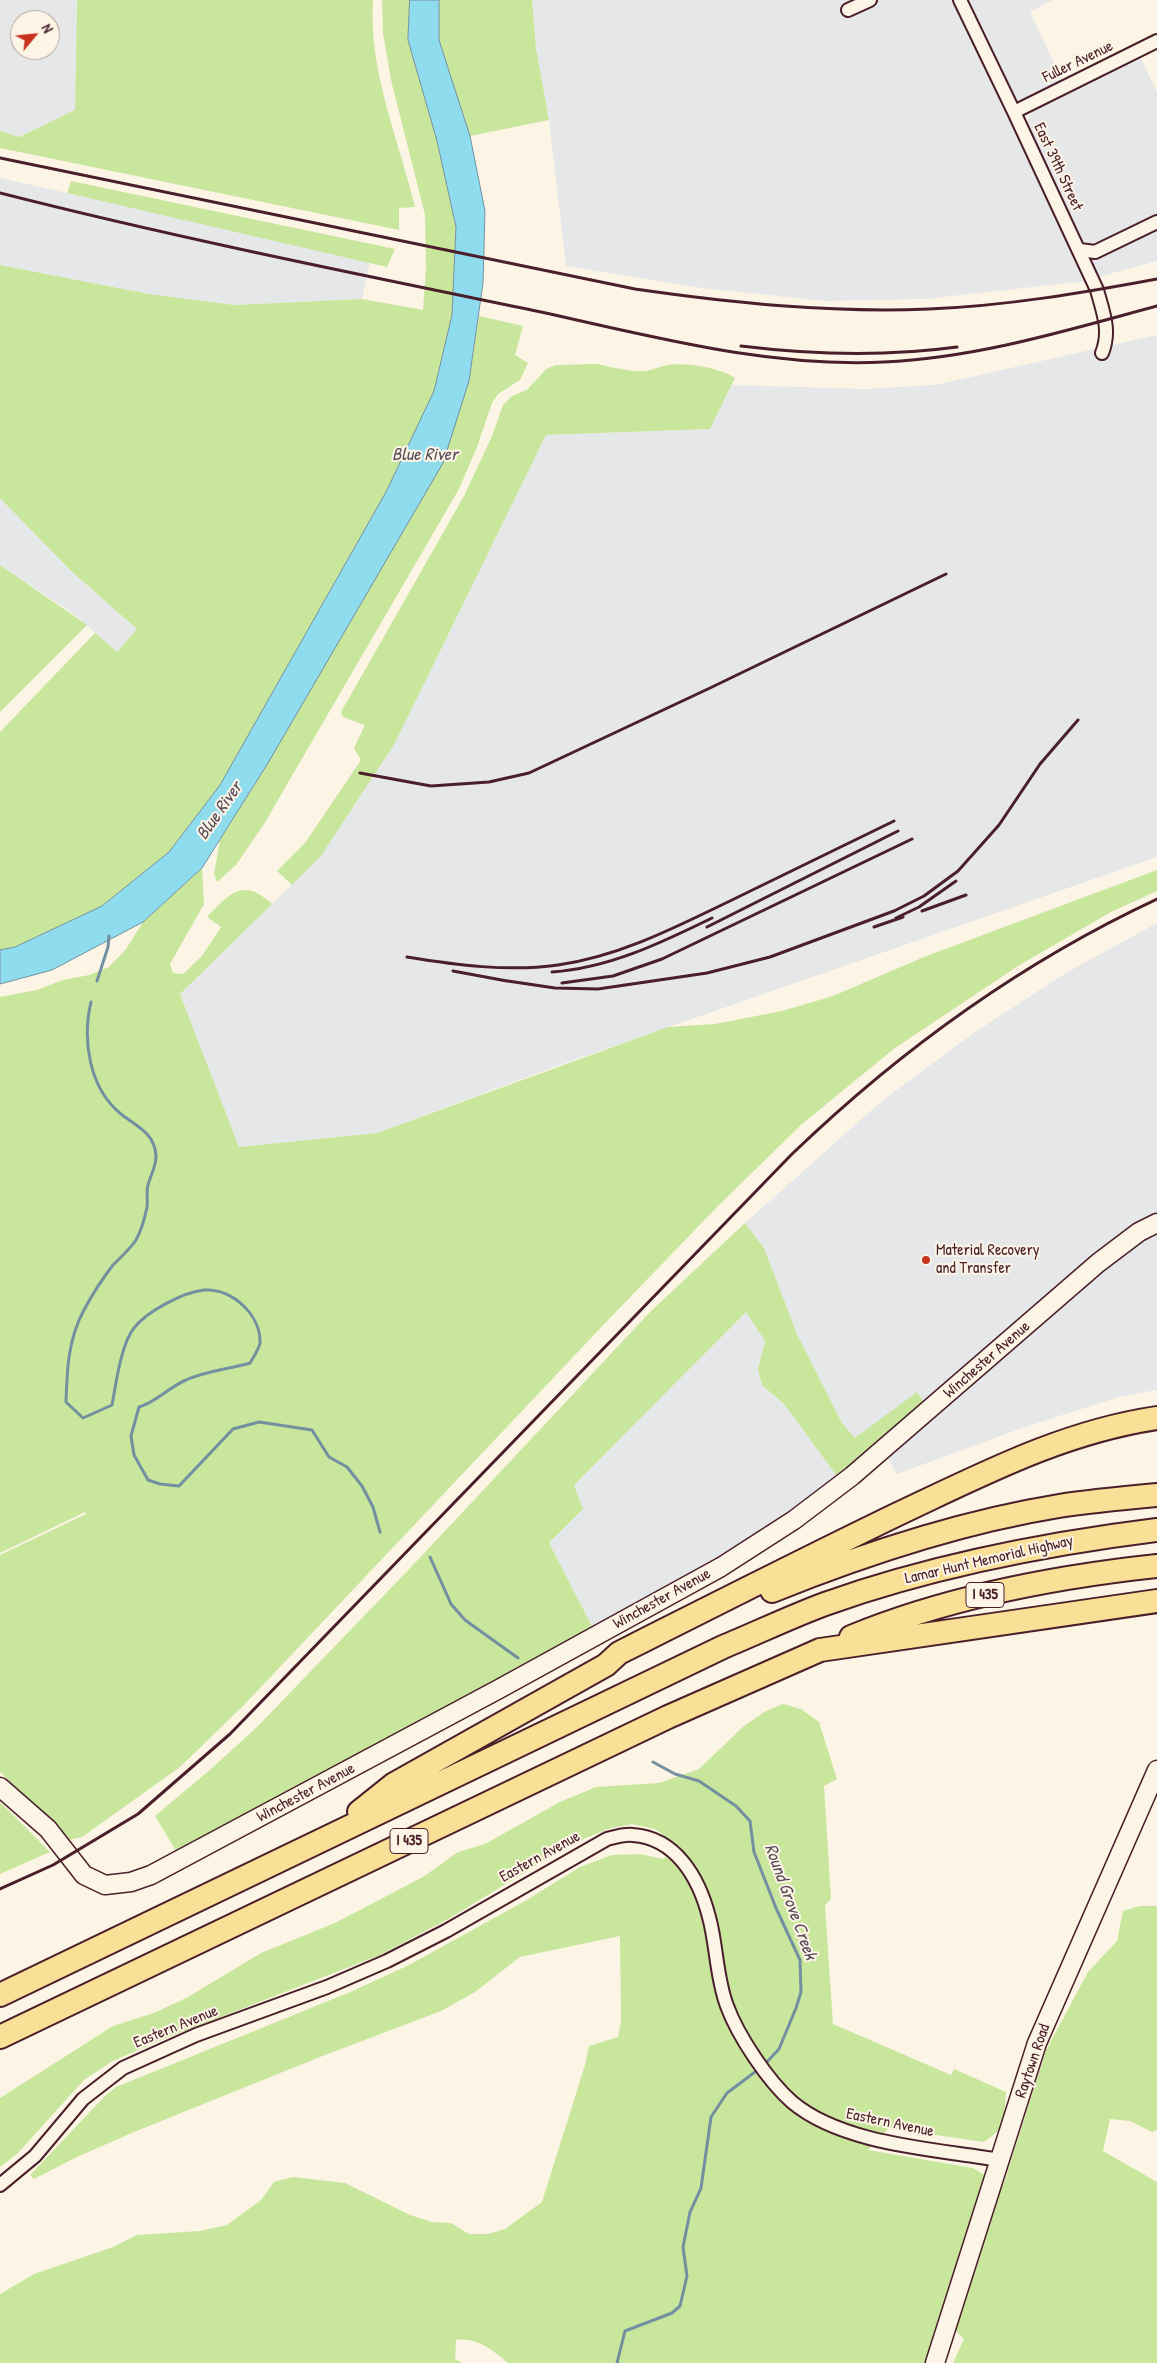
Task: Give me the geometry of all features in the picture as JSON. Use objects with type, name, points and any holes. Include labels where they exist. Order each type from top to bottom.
[{"type":"highway","points":[[324,1839],[394,1784],[606,1665],[619,1653],[628,1648],[805,1559],[1021,1456],[1095,1432],[1157,1418]]},
{"type":"highway","points":[[606,1665],[624,1660],[736,1605],[847,1561],[967,1525],[1058,1506],[1157,1495]]},
{"type":"highway","name":"Lamar Hunt Memorial Highway","points":[[324,1839],[723,1647],[824,1605],[906,1578],[991,1558],[1076,1540],[1157,1530]]},
{"type":"highway","name":"Lamar Hunt Memorial Highway","points":[[820,1650],[891,1620],[992,1593],[1096,1573],[1157,1566]]},
{"type":"highway","points":[[820,1650],[1157,1601]]},
{"type":"highway","name":"I 435","points":[[0,2037],[668,1716],[820,1650]]},
{"type":"highway","name":"I 435","points":[[0,1995],[324,1839]]},
{"type":"street","points":[[848,10],[870,0]]},
{"type":"street","name":"East 39th Street","points":[[960,0],[1080,250],[1097,290],[1106,320],[1107,336],[1102,353]]},
{"type":"street","name":"Fuller Avenue","points":[[1014,112],[1157,41]]},
{"type":"street","points":[[1080,250],[1095,252],[1157,222]]},
{"type":"street","name":"Winchester Avenue","points":[[0,1787],[48,1830],[84,1875],[104,1885],[109,1885],[130,1882],[152,1875],[499,1689],[720,1567],[794,1520],[852,1476],[1098,1263],[1139,1232],[1157,1222]]},
{"type":"street","name":"Raytown Road","points":[[935,2363],[1038,2043],[1156,1775]]},
{"type":"street","name":"Eastern Avenue","points":[[0,2185],[35,2156],[83,2099],[123,2068],[196,2036],[327,1987],[388,1961],[446,1931],[607,1839],[631,1835],[650,1838],[666,1844],[685,1863],[709,1917],[719,1978],[727,2006],[746,2044],[784,2093],[813,2117],[832,2127],[864,2137],[1000,2160]]},
{"type":"shaded area","points":[[0,0],[77,0],[75,110],[19,137],[0,131]]},
{"type":"shaded area","points":[[532,0],[951,0],[1087,281],[925,299],[825,301],[702,288],[566,266],[549,120],[536,48]]},
{"type":"shaded area","points":[[966,0],[1053,0],[1030,12],[1062,80],[1020,100],[1014,97]]},
{"type":"shaded area","points":[[1140,57],[1157,92],[1157,214],[1096,244],[1088,243],[1082,240],[1027,123],[1029,116],[1034,111]]},
{"type":"shaded area","points":[[0,178],[370,261],[362,299],[234,305],[149,294],[0,265]]},
{"type":"shaded area","points":[[1157,229],[1157,261],[1098,277],[1091,260]]},
{"type":"shaded area","points":[[1157,335],[1157,857],[551,1068],[377,1133],[239,1147],[180,994],[321,856],[395,743],[546,435],[710,429],[732,385],[865,389],[935,385]]},
{"type":"shaded area","points":[[0,498],[71,571],[137,629],[117,652],[72,613],[0,565]]},
{"type":"shaded area","points":[[1157,923],[1157,1216],[926,1406],[917,1392],[855,1439],[842,1423],[797,1334],[764,1248],[745,1223],[883,1100],[975,1032],[1066,973]]},
{"type":"shaded area","points":[[1157,1232],[1157,1390],[1119,1397],[1022,1428],[897,1474],[887,1457],[1069,1297],[1120,1256]]},
{"type":"shaded area","points":[[746,1312],[765,1341],[758,1369],[762,1385],[784,1404],[839,1479],[742,1546],[594,1630],[549,1543],[583,1509],[574,1485]]},
{"type":"green space","points":[[77,0],[373,0],[375,52],[380,79],[415,207],[399,208],[399,230],[0,148],[0,131],[19,137],[75,110]]},
{"type":"green space","points":[[382,0],[410,0],[408,40],[437,141],[456,227],[452,315],[434,391],[386,492],[220,785],[169,852],[102,906],[15,947],[0,950],[0,732],[95,633],[117,652],[137,629],[71,571],[0,498],[0,265],[149,294],[234,305],[362,299],[423,310],[426,268],[425,215],[391,80],[383,33]]},
{"type":"green space","points":[[439,0],[532,0],[536,48],[549,120],[470,136],[439,40]]},
{"type":"green space","points":[[71,181],[395,249],[387,267],[67,193]]},
{"type":"green space","points":[[479,316],[523,326],[515,355],[528,363],[520,380],[498,394],[492,403],[477,447],[459,489],[264,824],[236,865],[217,882],[214,874],[220,840],[268,763],[469,381]]},
{"type":"green space","points":[[596,364],[640,371],[675,364],[693,365],[721,371],[735,378],[710,429],[546,435],[395,743],[321,856],[292,885],[277,871],[305,843],[361,760],[354,748],[365,725],[343,717],[341,712],[464,496],[492,436],[503,405],[512,396],[527,390],[546,369],[556,365]]},
{"type":"green space","points":[[0,565],[87,625],[0,712]]},
{"type":"green space","points":[[202,868],[204,904],[170,964],[173,973],[183,974],[202,956],[221,927],[207,917],[230,895],[237,891],[253,891],[272,904],[180,994],[239,1147],[377,1133],[668,1027],[715,1024],[782,1011],[833,996],[924,957],[1157,870],[1157,891],[1111,912],[1018,966],[895,1048],[802,1124],[718,1206],[609,1319],[244,1705],[180,1767],[82,1837],[69,1840],[0,1772],[0,1555],[86,1514],[85,1512],[0,1553],[0,997],[37,990],[63,980],[89,975],[109,967],[126,949],[143,922]]},
{"type":"green space","points":[[745,1223],[764,1248],[797,1334],[842,1423],[855,1438],[917,1392],[926,1406],[839,1479],[784,1404],[762,1385],[758,1369],[765,1341],[746,1312],[574,1485],[583,1509],[549,1543],[594,1630],[178,1854],[155,1816],[258,1726],[414,1564],[651,1311]]},
{"type":"green space","points":[[783,1704],[801,1709],[819,1722],[837,1779],[824,1786],[831,1899],[825,1905],[833,2024],[951,2075],[954,2069],[1006,2092],[1003,2121],[996,2132],[983,2142],[889,2128],[868,2150],[973,2168],[1003,2186],[1046,2050],[1088,1972],[1117,1941],[1123,1911],[1140,1906],[1157,1906],[1157,2130],[1152,2132],[1130,2121],[1110,2119],[1103,2151],[1157,2182],[1157,2363],[953,2363],[964,2339],[943,2318],[929,2363],[508,2363],[484,2346],[471,2340],[456,2340],[455,2359],[462,2363],[0,2363],[0,2294],[34,2274],[113,2247],[137,2235],[200,2231],[227,2225],[261,2200],[274,2182],[293,2177],[345,2183],[410,2215],[432,2222],[451,2223],[469,2234],[488,2234],[505,2229],[542,2202],[585,2065],[589,2046],[618,2037],[621,2020],[620,1936],[520,1957],[475,1992],[441,2011],[320,2057],[134,2132],[77,2157],[34,2179],[30,2175],[105,2096],[116,2087],[348,1993],[409,1965],[525,1901],[580,1867],[612,1855],[640,1854],[663,1859],[680,1847],[655,1829],[632,1824],[608,1829],[581,1840],[450,1918],[380,1955],[154,2043],[111,2062],[84,2080],[17,2154],[0,2167],[0,2098],[113,2026],[154,2013],[188,1997],[261,1953],[335,1923],[423,1877],[458,1852],[485,1844],[560,1802],[596,1787],[659,1783],[699,1769],[744,1726],[766,1711]]},
{"type":"green space","points":[[0,1802],[50,1852],[0,1874]]},
{"type":"water","name":"Blue River","points":[[410,0],[439,0],[439,40],[470,136],[485,211],[483,283],[469,381],[443,463],[268,763],[202,868],[143,922],[52,970],[0,984],[0,950],[15,947],[102,906],[169,852],[220,785],[386,492],[434,391],[452,315],[456,227],[437,141],[408,40]]},
{"type":"waterway","name":"Round Grove Creek","points":[[97,981],[108,947],[109,936]]},
{"type":"waterway","name":"Round Grove Creek","points":[[91,1002],[87,1032],[88,1047],[95,1077],[110,1103],[144,1131],[152,1141],[156,1160],[147,1188],[146,1211],[138,1236],[131,1247],[105,1275],[90,1298],[79,1321],[69,1355],[66,1402],[83,1418],[112,1405],[120,1365],[129,1335],[140,1322],[166,1303],[186,1294],[204,1290],[225,1294],[243,1305],[250,1313],[259,1333],[260,1343],[258,1348],[250,1363],[194,1377],[180,1383],[152,1402],[139,1407],[131,1436],[134,1455],[148,1480],[160,1484],[179,1486],[233,1429],[259,1422],[312,1430],[329,1457],[347,1467],[362,1486],[373,1507],[380,1532]]},
{"type":"waterway","name":"Round Grove Creek","points":[[430,1557],[451,1604],[465,1620],[518,1658]]},
{"type":"waterway","name":"Round Grove Creek","points":[[653,1762],[675,1774],[699,1781],[736,1806],[750,1821],[754,1852],[776,1908],[800,1960],[801,1992],[796,2008],[779,2049],[764,2065]]},
{"type":"waterway","name":"Round Grove Creek","points":[[617,2363],[625,2331],[672,2313],[680,2306],[687,2276],[683,2247],[690,2212],[701,2188],[711,2117],[727,2093],[759,2069]]},
{"type":"railway","points":[[0,158],[635,289],[745,303],[855,310],[929,309],[1043,298],[1157,279]]},
{"type":"railway","points":[[0,193],[195,239],[656,338],[701,347],[792,360],[884,362],[953,355],[1022,342],[1157,306]]},
{"type":"railway","points":[[741,346],[849,354],[957,347]]},
{"type":"railway","points":[[360,773],[431,786],[489,782],[529,773],[946,574]]},
{"type":"railway","points":[[501,980],[555,988],[598,989],[707,973],[770,957],[894,911],[924,896],[958,871],[999,825],[1040,764],[1078,720]]},
{"type":"railway","points":[[407,957],[463,965],[520,968],[558,965],[604,955],[649,939],[894,821]]},
{"type":"railway","points":[[707,927],[898,831]]},
{"type":"railway","points":[[562,983],[613,976],[662,959],[912,839]]},
{"type":"railway","points":[[896,918],[919,907],[956,881]]},
{"type":"railway","points":[[922,911],[966,895]]},
{"type":"railway","points":[[0,1889],[53,1865],[138,1814],[230,1734],[792,1154],[875,1080],[964,1011],[1010,980],[1058,951],[1157,899]]},
{"type":"railway","points":[[874,927],[903,917]]},
{"type":"railway","points":[[552,972],[573,970],[614,960],[654,945],[712,918]]},
{"type":"railway","points":[[453,971],[507,981]]},
{"type":"place","name":"Material Recovery and Transfer","points":[[926,1260]]}]
